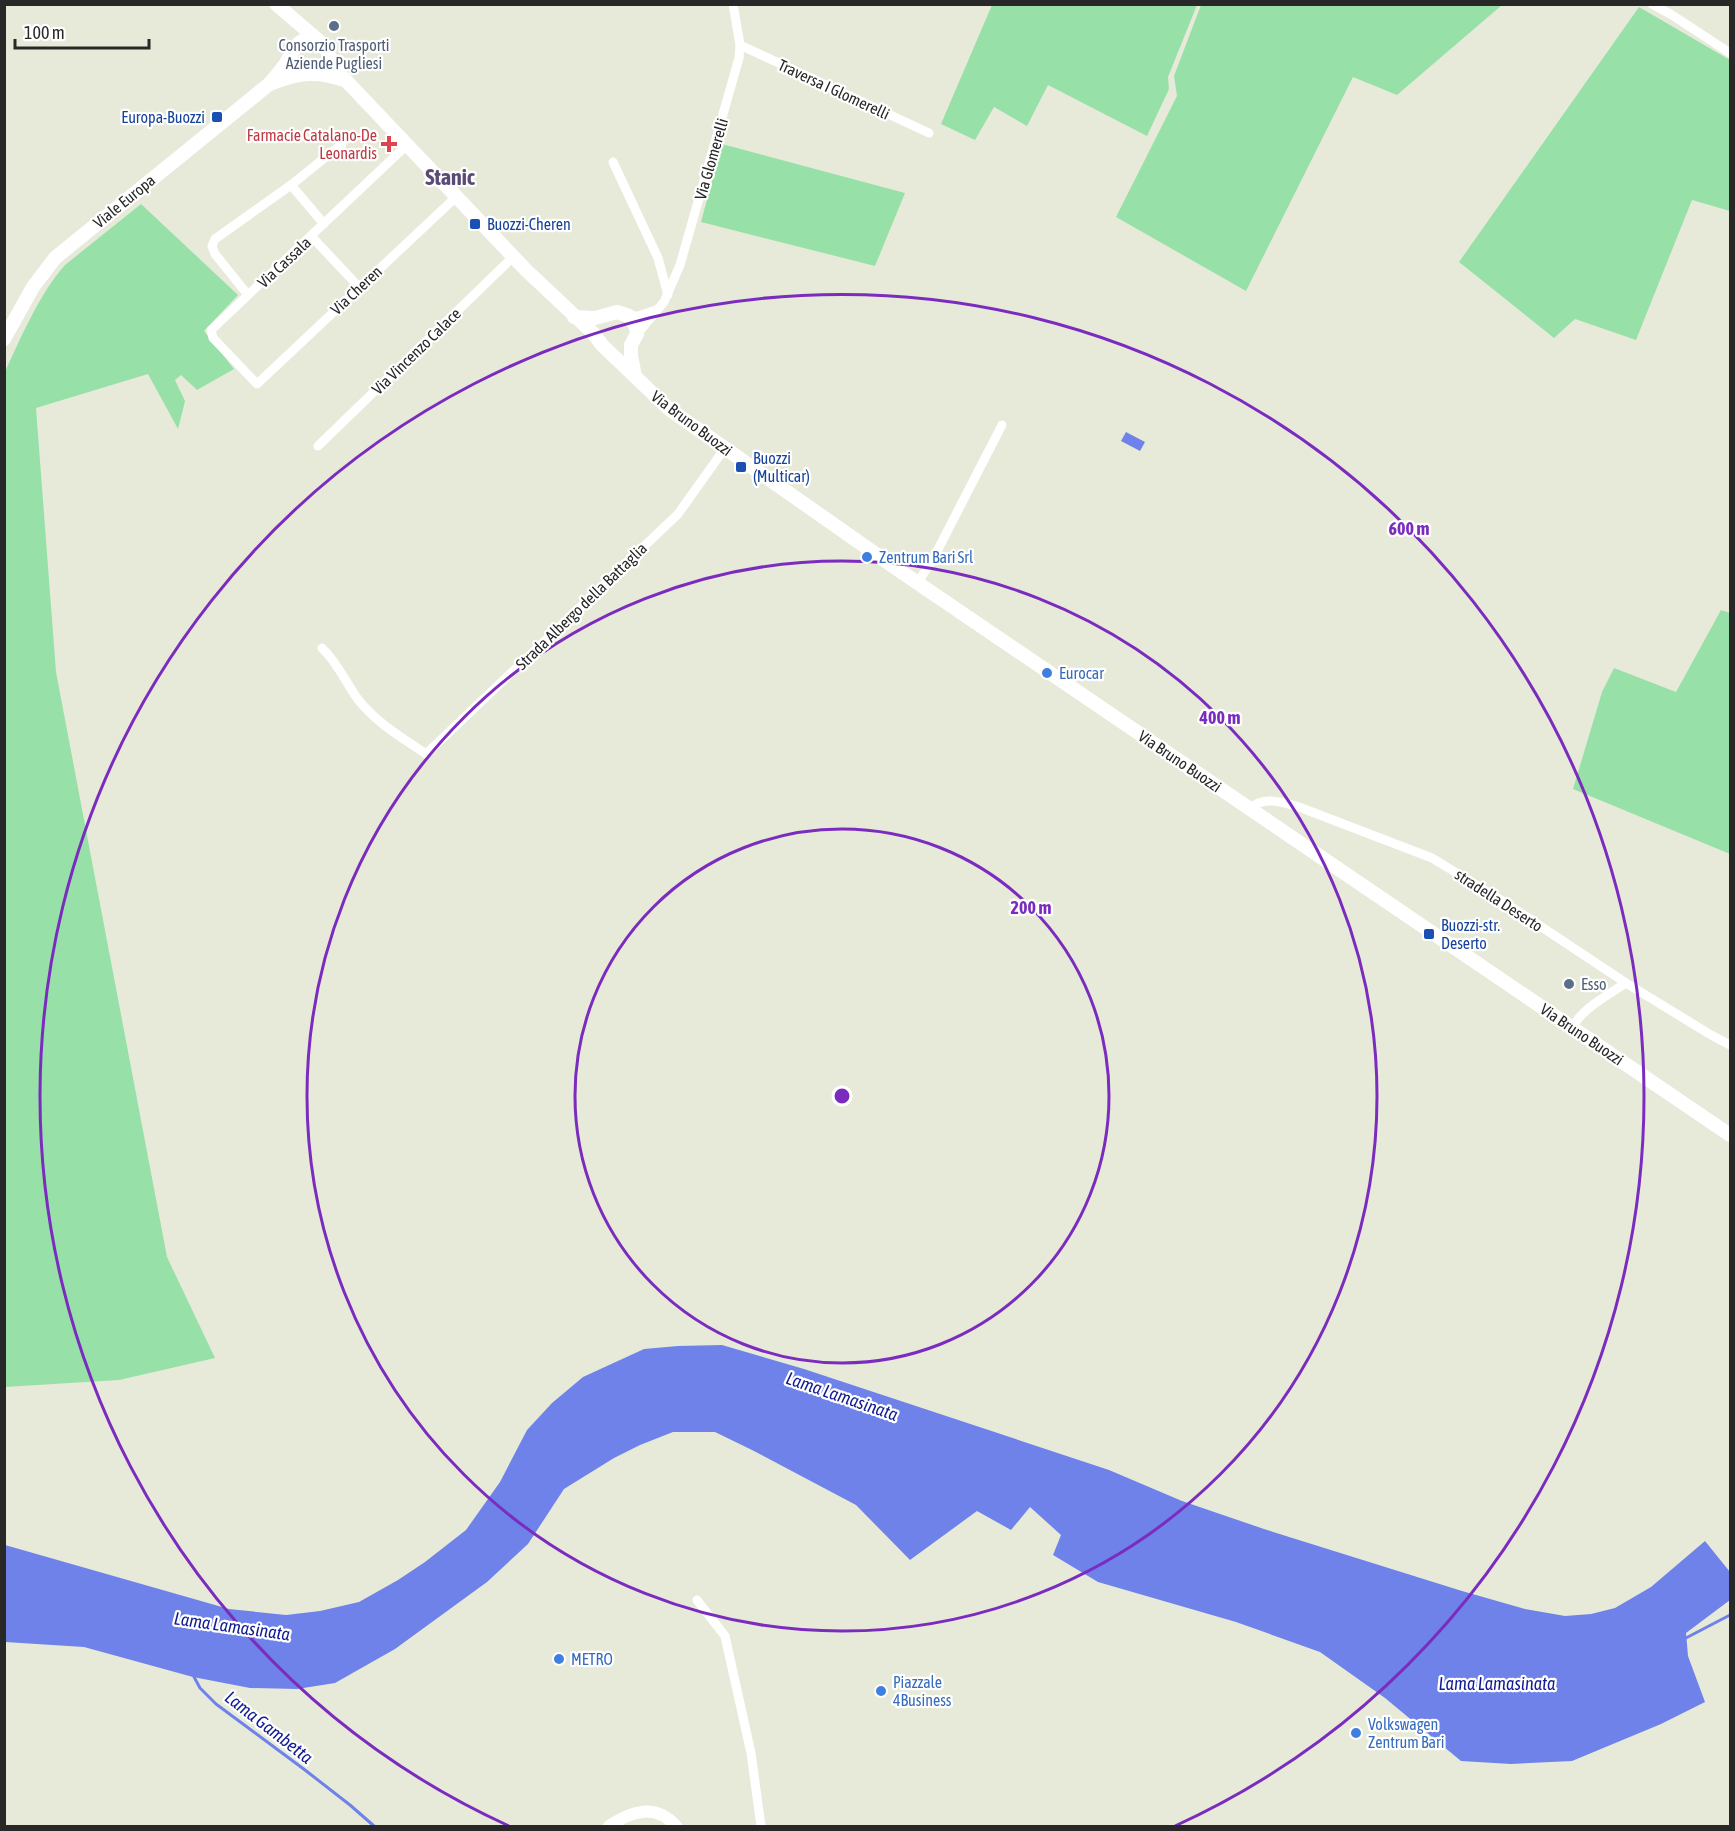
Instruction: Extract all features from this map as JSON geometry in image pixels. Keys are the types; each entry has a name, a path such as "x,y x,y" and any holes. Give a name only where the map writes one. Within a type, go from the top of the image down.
{"main road":[{"path":"278,6 325,46 335,69 574,317 605,316 617,312 629,316 636,327 632,365 636,378"},
{"path":"278,6 292,36 294,65 303,72 328,75 348,82"},
{"path":"268,85 303,39 315,39"},
{"path":"268,85 291,76 319,71 326,63 327,52"},
{"name":"Viale Europa","path":"4,339 33,286 55,258 268,85"},
{"path":"605,316 598,327 603,345 620,352 634,340"},
{"name":"Via Bruno Buozzi","path":"574,317 669,409 918,582 1731,1135"}],"street":[{"name":"Via Glomerelli","path":"634,340 668,295 680,265 739,58 740,45 733,4"},
{"path":"1652,4 1731,54"},
{"name":"Traversa I Glomerelli","path":"740,45 929,133"},
{"path":"248,295 214,254 212,246 215,239 291,185 342,144"},
{"name":"Via Cassala","path":"257,384 213,338 211,330 408,144"},
{"path":"613,162 658,258 668,295"},
{"path":"291,185 324,224"},
{"name":"Via Cheren","path":"257,384 456,197"},
{"path":"311,236 359,287"},
{"name":"Via Vincenzo Calace","path":"318,446 514,256"},
{"path":"658,258 669,266 680,265"},
{"path":"629,316 647,314 658,309"},
{"path":"918,582 933,559 1002,425"},
{"name":"Strada Albergo della Battaglia","path":"322,648 333,659 358,700 377,720 426,754 678,514 725,448"},
{"name":"stradella Deserto","path":"1250,808 1255,803 1277,800 1432,858 1493,895 1689,1023 1731,1045"},
{"path":"1573,1028 1575,1021 1588,1009 1626,983"},
{"path":"697,1600 725,1636 751,1753 761,1827"},
{"path":"609,1827 630,1815 644,1811 661,1813 676,1827"}],"green space":[{"path":"992,4 1197,5 1168,77 1169,89 1147,136 1048,85 1027,126 994,107 975,140 941,124"},
{"path":"1201,4 1502,5 1397,95 1353,77 1246,291 1116,217 1177,96 1174,76"},
{"path":"1639,7 1730,60 1730,211 1692,200 1636,340 1575,319 1554,338 1459,262"},
{"path":"722,144 905,193 875,266 701,222"},
{"path":"141,204 238,295 204,331 234,369 197,390 181,375 175,380 185,401 178,429 148,374 36,408 56,672 167,1257 215,1358 119,1380 5,1387 5,372 32,316 56,276 65,265"},
{"path":"1721,610 1730,613 1730,854 1573,789 1602,692 1614,668 1676,692"}],"water":[{"path":"1126,432 1145,442 1140,451 1121,441"},
{"name":"Lama Lamasinata","path":"722,1345 804,1369 1109,1470 1182,1501 1264,1529 1525,1609 1565,1616 1591,1614 1615,1608 1651,1587 1705,1541 1730,1572 1730,1600 1686,1633 1688,1656 1705,1702 1661,1724 1572,1761 1511,1764 1461,1761 1385,1698 1320,1652 1236,1622 1098,1582 1053,1555 1061,1535 1030,1507 1011,1530 977,1511 910,1560 856,1505 715,1432 673,1432 614,1458 564,1489 528,1544 487,1582 395,1649 335,1683 297,1689 250,1688 193,1677 84,1647 5,1642 5,1545 229,1609 286,1615 320,1611 359,1602 425,1562 466,1530 500,1482 527,1430 552,1403 583,1377 644,1349"}],"waterway":[{"name":"Lama Lamasinata","path":"1684,1639 1730,1615"},
{"name":"Lama Gambetta","path":"193,1675 200,1688 216,1704 305,1770 374,1826"}],"place":[{"name":"Consorzio Trasporti Aziende Pugliesi","path":"334,26"},
{"name":"Europa-Buozzi","path":"217,117"},
{"name":"Farmacie Catalano-De Leonardis","path":"389,144"},
{"name":"Buozzi-Cheren","path":"475,224"},
{"name":"Buozzi (Multicar)","path":"741,467"},
{"name":"Zentrum Bari Srl","path":"867,557"},
{"name":"Eurocar","path":"1047,673"},
{"name":"Buozzi-str. Deserto","path":"1429,934"},
{"name":"Esso","path":"1569,984"},
{"name":"METRO","path":"559,1659"},
{"name":"Piazzale 4Business","path":"881,1691"},
{"name":"Volkswagen Zentrum Bari","path":"1356,1733"}],"district":[{"name":"Stanic","path":"450,177"}]}
